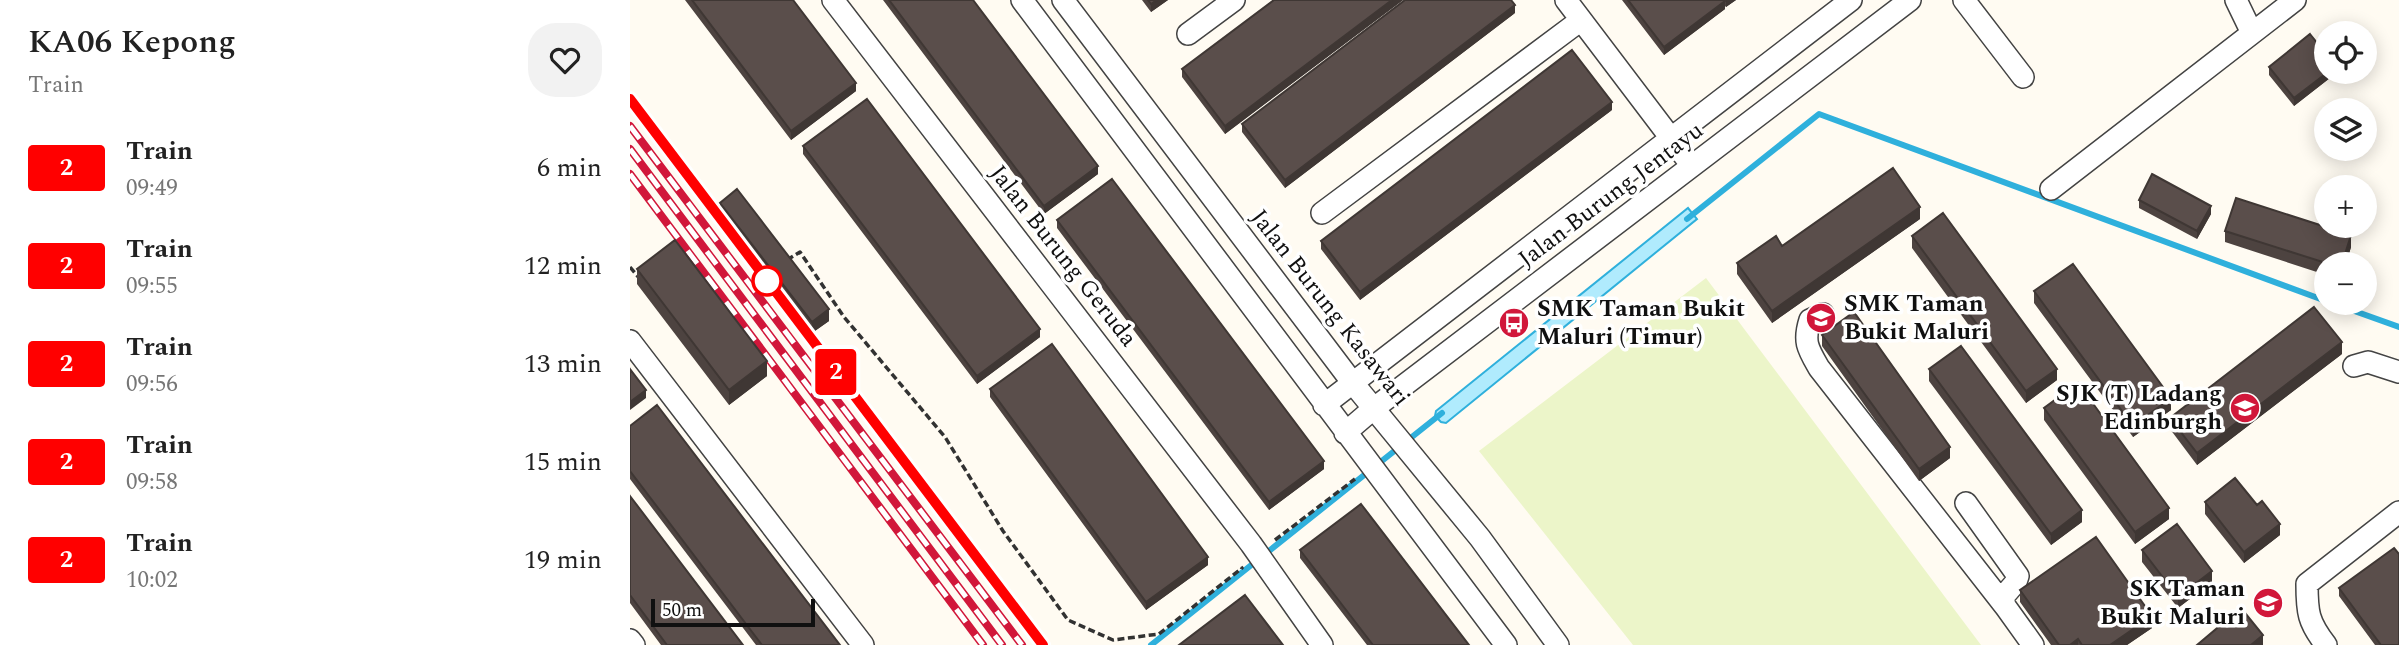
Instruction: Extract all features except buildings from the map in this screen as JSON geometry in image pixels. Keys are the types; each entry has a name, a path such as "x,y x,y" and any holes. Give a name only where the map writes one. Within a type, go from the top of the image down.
{"street":[{"name":"Jalan Burung Geruda","path":"833,0 1251,544 1322,645"},
{"path":"1022,0 1217,256 1324,405 1506,645"},
{"name":"Jalan Burung Kasawari","path":"1063,0 1352,382 1480,538 1558,645"},
{"path":"1188,34 1234,0"},
{"path":"1566,0 1692,166"},
{"name":"Jalan Burung Jentayu","path":"1324,405 1851,0"},
{"name":"Jalan Burung Jentayu","path":"1345,433 1910,0"},
{"path":"1964,0 2023,77"},
{"path":"2236,0 2252,33"},
{"path":"2051,189 2295,0"},
{"path":"1322,213 1581,20"},
{"path":"1823,314 1810,320 1805,334 1807,345 1819,368 2033,645"},
{"path":"630,341 668,402 863,645"},
{"path":"2354,366 2368,362 2399,372"},
{"path":"1966,503 2018,576 2003,597 2005,606"},
{"path":"2326,645 2309,619 2307,584 2399,512"},
{"path":"630,640 634,645"}],"path":[{"path":"785,261 800,252 844,317 945,437 1003,531 1068,620 1113,639 1158,634 1242,568 1233,557 1260,538 1267,547 1367,462"},
{"path":"630,267 641,280"}],"green space":[{"path":"1706,278 1981,645 1633,645 1479,451"}],"water":[{"path":"1688,208 1697,219 1446,423 1435,416 1436,411"}],"waterway":[{"path":"1687,219 1819,114 2314,297"},
{"path":"2366,315 2399,327"},
{"path":"1151,645 1442,413"}],"railway":[{"path":"630,99 1043,645"},
{"path":"630,126 1022,645"},
{"path":"630,149 1002,645"},
{"path":"630,174 983,645"}],"train":[{"name":"2","path":"630,99 1043,645"}],"place":[{"name":"SMK Taman Bukit Maluri","path":"1821,318"},
{"name":"SMK Taman Bukit Maluri (Timur)","path":"1514,323"},
{"name":"SJK (T) Ladang Edinburgh","path":"2245,408"},
{"name":"SK Taman Bukit Maluri","path":"2268,603"}]}
